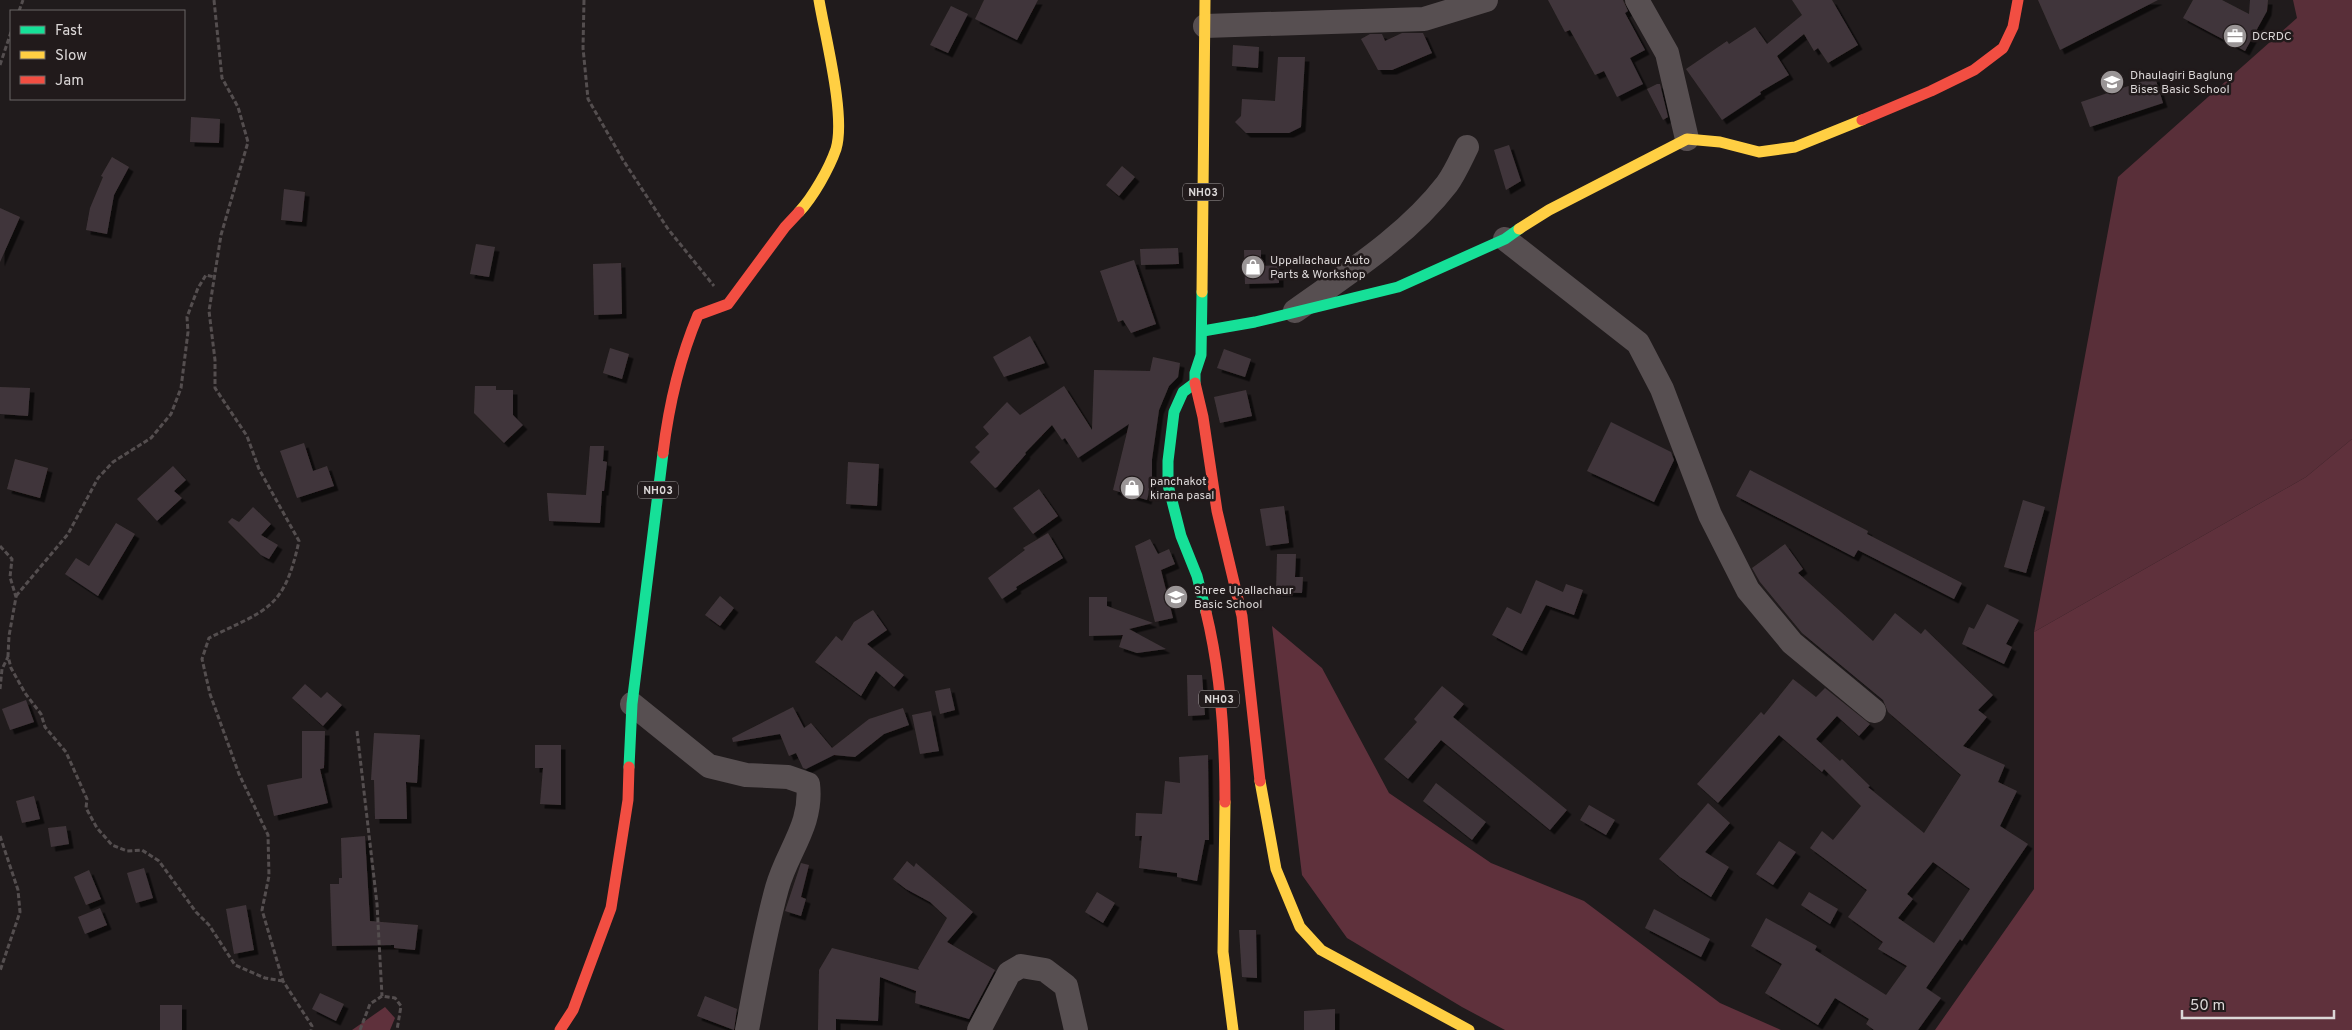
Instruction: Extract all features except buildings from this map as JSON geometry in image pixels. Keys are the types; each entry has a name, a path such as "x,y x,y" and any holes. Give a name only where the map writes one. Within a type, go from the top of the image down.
{"main road":[{"path":"728,304 786,227 810,200 836,148 839,112 819,0"},
{"name":"NH03","path":"1205,0 1203,331 1201,355 1195,373 1195,383 1183,392 1174,412 1168,461 1168,485 1182,536 1197,576 1215,648 1225,770 1223,952 1233,1030"},
{"path":"1203,331 1292,314 1398,287 1505,239 1549,210 1687,139 1720,142 1760,152 1795,147 1895,106 1974,70 2003,48 2014,27 2018,0"},
{"name":"NH03","path":"560,1030 573,1010 611,908 628,800 632,704 672,390 686,343 698,315 728,304"},
{"path":"1195,383 1203,417 1217,511 1242,616 1261,789 1276,869 1300,927 1320,950 1469,1030"}],"street":[{"path":"1205,26 1424,19 1486,0"},
{"path":"1637,0 1667,53 1687,139"},
{"path":"1292,314 1371,255 1424,211 1449,182 1467,147"},
{"path":"1505,239 1638,343 1662,389 1710,515 1748,590 1792,642 1874,711"},
{"path":"632,704 709,766 746,775 788,777 808,784 810,801 800,835 778,886 747,1030"},
{"path":"979,1030 1009,972 1021,966 1045,970 1066,986 1076,1030"}],"path":[{"path":"214,0 222,78 238,107 248,142 221,235 209,312 215,360 215,388 246,436 258,469 299,542 292,571 281,595 259,615 209,638 202,660 210,694 223,733 239,774 268,835 269,876 262,910 283,981 312,1026 311,1030"},
{"path":"584,0 583,48 588,98 623,160 668,229 728,304"},
{"path":"0,65 10,35"},
{"path":"214,277 206,275 187,317 188,332 181,388 170,414 151,438 113,462 98,478 68,534 16,597 10,617 8,656 10,668 25,693 41,714 45,727 66,752 87,798 86,808 97,828 112,845 127,851 142,850 158,861 196,912 209,925 217,941 234,965 265,978 283,981"},
{"path":"0,546 12,559 10,577 16,597"},
{"path":"0,689 2,669 8,656"},
{"path":"357,731 377,904 382,996"},
{"path":"0,836 18,890 20,912 0,971"},
{"path":"360,1030 370,1004 382,996 394,998 402,1006 397,1030"}],"shaded area":[{"path":"2293,0 2352,0 2352,439 2306,477 2034,632 2118,177 2297,18"},
{"path":"2352,439 2352,1030 1935,1030 2034,889 2034,632 2306,477"},
{"path":"1272,626 1322,668 1389,793 1491,863 1584,901 1720,1003 1781,1030 1505,1030 1462,1007 1347,938 1302,875"},
{"path":"385,1007 395,1018 390,1030 352,1030"}],"traffic: fast":[{"path":"1203,331 1255,322 1398,287 1505,239 1519,229"},
{"path":"1202,292 1201,355 1195,373 1195,383 1183,392 1174,412 1168,461 1168,485 1181,536 1197,576 1206,612"},
{"path":"629,767 632,704 663,453"}],"traffic: slow":[{"path":"799,212 810,199 825,174 836,149 838,135 837,97 819,0"},
{"path":"1202,292 1205,0"},
{"path":"1519,229 1549,210 1687,139 1720,142 1759,152 1795,147 1862,120"},
{"path":"1260,781 1276,869 1300,927 1321,950 1469,1030"},
{"path":"1225,802 1223,952 1233,1030"}],"traffic: jam":[{"path":"1862,120 1931,91 1974,70 2003,48 2013,27 2018,0"},
{"path":"663,453 668,417 676,382 685,349 698,315 728,304 785,227 799,212"},
{"path":"1195,383 1203,417 1217,511 1242,616 1260,781"},
{"path":"1206,612 1219,682 1225,802"},
{"path":"560,1030 573,1010 611,908 628,800 629,767"}],"place":[{"name":"DCRDC","path":"2235,36"},
{"name":"Dhaulagiri Baglung Bises Basic School","path":"2112,82"},
{"name":"Uppallachaur Auto Parts & Workshop","path":"1253,267"},
{"name":"panchakot kirana pasal","path":"1132,488"},
{"name":"Shree Upallachaur Basic School","path":"1176,597"}]}
